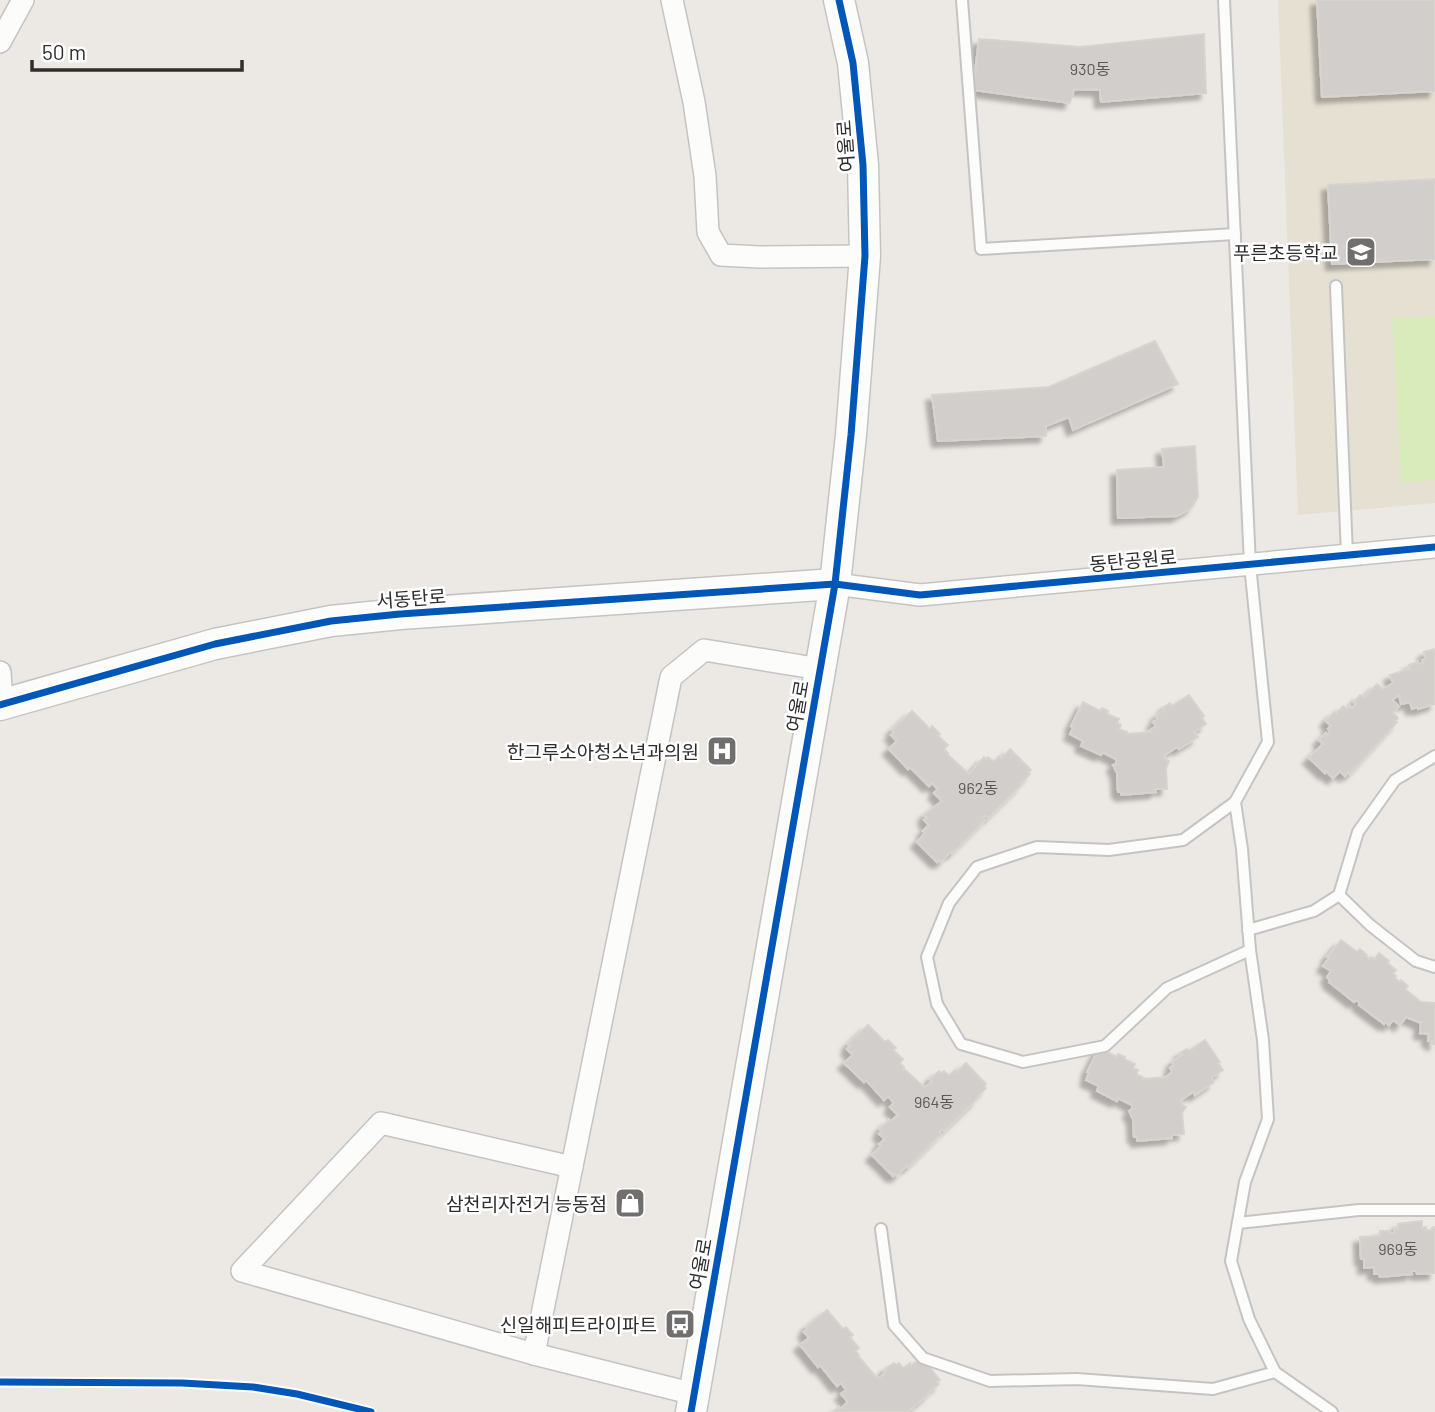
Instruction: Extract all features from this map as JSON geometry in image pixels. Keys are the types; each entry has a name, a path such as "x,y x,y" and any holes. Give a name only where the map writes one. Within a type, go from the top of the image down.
{"street":[{"path":"0,42 23,0"},
{"path":"672,0 696,115 705,176 708,232 721,255 865,256"},
{"name":"여울로","path":"692,1403 835,584 851,435 865,256 863,165 853,63 839,0"},
{"name":"동탄공원로","path":"835,584 920,595 1435,547"},
{"name":"서동탄로","path":"0,672 1,704 215,644 331,621 835,584"},
{"path":"534,1354 671,677 704,650 820,669"},
{"path":"572,1167 381,1123 242,1271 534,1354 692,1403"}],"lane":[{"path":"962,0 981,249 1235,234"},
{"path":"1224,0 1250,565 1268,742 1235,802 1183,840 1109,850 1037,847 977,867 948,903 927,957 937,1004 961,1044 1023,1062 1105,1046 1167,988 1250,950"},
{"path":"1336,286 1347,555"},
{"path":"1248,930 1314,911 1339,895 1358,832 1395,780 1435,757"},
{"path":"1235,802 1242,849 1250,950 1263,1040 1268,1119 1245,1182 1231,1261 1249,1319 1275,1372 1332,1412"},
{"path":"1339,895 1370,925 1416,961 1435,967"},
{"path":"1238,1223 1359,1210 1435,1210"},
{"path":"881,1229 894,1325 923,1357 990,1381 1077,1379 1213,1389 1275,1372"}],"shaded area":[{"name":"푸른초등학교","path":"1278,0 1435,0 1435,503 1298,515"}],"green space":[{"path":"1435,316 1435,480 1401,482 1392,318"}],"building":[{"path":"1317,0 1435,0 1435,91 1322,97"},
{"path":"1204,34 1206,93 1101,102 1100,90 1074,89 1070,103 973,90 979,39 1080,47"},
{"path":"1435,179 1435,259 1332,264 1328,185"},
{"path":"1155,341 1178,384 1073,430 1069,417 1046,426 1046,436 938,441 932,395 1049,387"},
{"path":"1195,446 1198,497 1191,508 1177,516 1118,518 1117,470 1164,467 1162,449"},
{"path":"1435,649 1435,704 1412,709 1410,702 1401,704 1399,695 1392,700 1399,706 1393,713 1398,718 1395,721 1397,722 1350,774 1348,772 1345,776 1340,771 1333,778 1309,758 1323,744 1319,740 1330,732 1328,729 1331,726 1326,721 1334,712 1336,714 1343,706 1352,708 1360,695 1364,698 1377,684 1383,689 1393,683 1390,675 1410,669 1409,665 1423,663 1422,660 1426,659 1424,652"},
{"path":"1189,695 1204,716 1202,718 1206,724 1194,732 1198,737 1165,755 1165,759 1169,761 1166,768 1167,789 1121,795 1121,792 1118,792 1117,773 1113,765 1116,764 1116,759 1081,746 1083,741 1070,734 1083,702 1100,711 1102,708 1108,711 1107,714 1119,719 1119,729 1127,734 1150,732 1156,726 1153,722 1158,719 1156,716 1164,707 1170,703 1172,706"},
{"path":"912,711 930,729 932,726 940,734 938,736 948,745 944,749 947,754 969,774 984,757 994,762 999,756 1002,759 1010,749 1031,770 1021,785 988,818 986,815 983,818 985,820 941,862 937,862 917,842 929,825 924,820 927,818 924,815 942,801 934,793 938,789 932,783 929,786 910,767 908,769 889,749 897,741 891,735 894,732 892,730"},
{"path":"1341,940 1357,952 1360,949 1369,959 1375,959 1379,953 1396,970 1393,974 1395,978 1408,986 1405,989 1421,1002 1435,1003 1435,1044 1428,1041 1429,1034 1420,1033 1421,1023 1406,1017 1400,1025 1393,1020 1389,1025 1385,1022 1384,1024 1359,1005 1360,1003 1356,1000 1354,1002 1329,982 1327,977 1331,971 1323,966"},
{"path":"868,1025 885,1042 888,1040 896,1048 893,1050 903,1059 900,1063 903,1068 925,1088 939,1071 944,1071 949,1076 966,1063 986,1084 977,1099 944,1131 942,1129 939,1132 941,1134 897,1176 893,1176 872,1155 885,1139 879,1134 882,1131 880,1129 898,1115 890,1107 894,1103 888,1096 884,1100 866,1080 864,1082 844,1063 853,1055 847,1049 850,1046 848,1044"},
{"path":"1205,1040 1223,1070 1211,1078 1214,1082 1195,1095 1193,1092 1181,1100 1186,1107 1182,1113 1184,1134 1172,1135 1172,1138 1137,1141 1129,1111 1132,1105 1097,1091 1099,1086 1086,1080 1099,1048 1117,1057 1118,1054 1125,1057 1124,1059 1135,1064 1133,1068 1138,1070 1136,1074 1143,1079 1166,1077 1172,1072 1172,1062 1182,1055 1180,1053 1187,1049 1189,1051"},
{"path":"1422,1221 1422,1228 1426,1227 1426,1230 1435,1227 1435,1273 1417,1274 1416,1271 1411,1271 1412,1274 1380,1277 1379,1274 1374,1274 1374,1267 1364,1268 1360,1237 1380,1236 1380,1231 1394,1233 1398,1224"},
{"path":"827,1310 843,1329 846,1327 853,1335 850,1337 859,1348 855,1351 878,1379 886,1372 884,1370 894,1363 899,1363 903,1368 922,1358 940,1380 937,1382 939,1384 907,1412 833,1412 848,1402 841,1394 846,1390 841,1383 837,1386 800,1345 809,1338 804,1332 808,1329 806,1327"}],"cycle path":[{"path":"691,1412 835,584 851,435 865,256 863,165 853,63 839,0"},
{"path":"0,705 215,644 331,621 835,584 920,595 1435,547"},
{"path":"0,1382 182,1383 253,1387 297,1394 371,1412"}],"place":[{"name":"푸른초등학교","path":"1361,252"},
{"name":"한그루소아청소년과의원","path":"722,751"},
{"name":"삼천리자전거 능동점","path":"630,1203"},
{"name":"신일해피트라이파트","path":"680,1324"}]}
